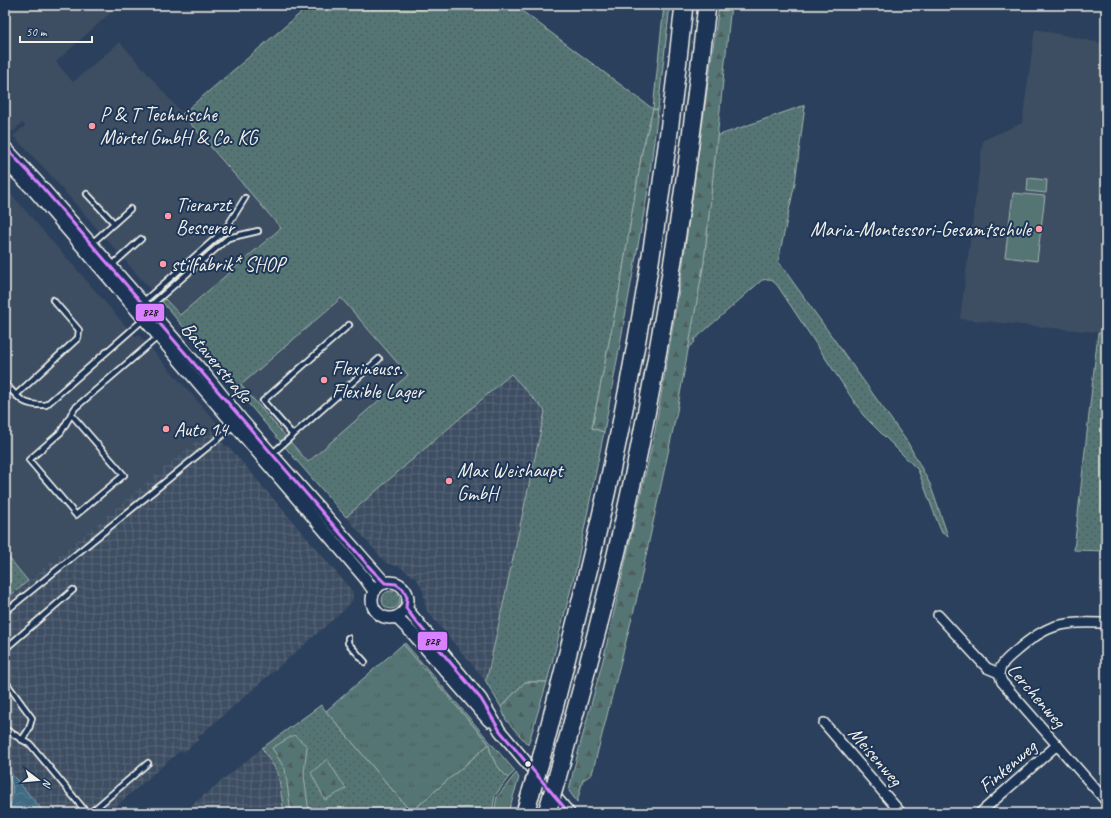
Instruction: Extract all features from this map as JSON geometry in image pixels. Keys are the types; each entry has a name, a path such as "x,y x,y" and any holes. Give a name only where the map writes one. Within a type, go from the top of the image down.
{"highway":[{"path":"525,813 532,792 534,761 591,558 621,420 647,279 674,96 684,5"},
{"path":"547,811 614,562 642,433 670,282 696,100 707,5"}],"street":[{"name":"Bataverstraße","path":"5,147 36,180 88,247 163,333 237,422 374,591"},
{"name":"Bataverstraße","path":"5,162 88,247"},
{"name":"Bataverstraße","path":"237,422 272,454 385,583"},
{"path":"385,583 398,584 407,594 408,601 406,608 396,617 388,618 375,611 372,598 374,591 385,583"},
{"path":"406,608 481,699 500,731"},
{"name":"Lerchenweg","path":"938,615 987,668 999,673 1002,682 1106,802"},
{"path":"396,617 413,634 488,720 534,761 569,813"},
{"path":"999,673 1002,664 1042,631 1067,623 1106,623"},
{"name":"Meisenweg","path":"824,723 901,813"},
{"name":"Finkenweg","path":"980,813 1057,745"}],"lane":[{"path":"87,194 114,224"},
{"path":"5,383 19,400 32,406 46,405 144,311 225,230 245,198"},
{"path":"88,247 130,209"},
{"path":"144,311 228,238 258,231"},
{"path":"107,269 141,239"},
{"path":"16,395 78,338 79,330 52,300"},
{"path":"293,435 263,401 349,325"},
{"path":"71,414 124,475 76,515 29,460 61,432 71,414 75,408 163,333"},
{"path":"272,454 379,359"},
{"path":"5,612 237,422"},
{"path":"5,649 73,590"},
{"path":"348,638 348,643 365,662"},
{"path":"5,681 32,718 29,729 22,740"},
{"path":"5,729 31,745 89,813 148,763"}],"shaded area":[{"path":"5,5 119,5 56,62 73,82 120,42 282,228 176,319 45,169 13,136 25,126 22,123 13,132 5,123"},
{"name":"Maria-Montessori-Gesamtschule","path":"1035,29 1106,44 1106,333 960,319 983,140 1022,123"},
{"path":"5,187 125,325 136,337 138,334 218,424 28,581 5,553"},
{"path":"341,298 408,375 308,462 241,385"},
{"path":"512,373 545,411 487,678 485,680 426,610 423,591 417,579 400,567 386,563 346,517"},
{"path":"211,429 224,445 230,448 353,592 353,600 344,610 198,737 198,740 184,752 180,751 108,813 5,813 5,553 28,581"},
{"path":"262,748 278,773 284,813 182,813"}],"green space":[{"path":"310,5 514,5 653,109 642,152 620,287 592,428 604,432 576,569 547,682 525,682 501,707 485,680 487,678 545,411 511,374 346,517 299,464 162,302 165,299 180,315 281,228 182,114","holes":["341,298 408,375 308,462 241,385"]},
{"path":"664,5 670,5 658,110 653,109"},
{"path":"719,5 731,5 704,262 677,411 636,602 592,774 583,780 577,802 569,791 604,656 654,436 680,285"},
{"path":"805,105 795,183 778,261 908,443 930,484 948,536 942,533 918,470 863,415 777,285 770,279 762,280 694,340 695,342 688,348 704,262 717,136"},
{"path":"653,109 658,110 647,196 604,432 592,428 620,287 642,152"},
{"path":"1028,178 1047,180 1046,193 1027,191"},
{"path":"1013,193 1045,196 1037,261 1005,257"},
{"path":"1098,333 1106,333 1106,551 1074,550"},
{"path":"5,553 28,581 5,600"},
{"path":"391,591 397,594 400,600 397,606 391,609 385,606 382,600 385,594"},
{"path":"405,643 515,771 508,778 496,763 491,754 489,744 404,645 395,652"},
{"path":"403,644 489,744 411,812 326,711"},
{"path":"525,682 547,682 528,745 506,720 501,707"},
{"path":"321,705 411,812 489,744 491,754 496,763 508,778 495,796 492,813 284,813 278,773 262,748"},
{"path":"294,735 307,746 304,775 309,813 291,813 285,769 272,748"},
{"path":"327,759 346,789 325,800 311,773"},
{"path":"516,773 519,778 508,813 494,813 497,797"}],"water":[{"path":"5,764 9,771 45,813 8,813 13,790"}],"transit line":[{"name":"828","path":"5,147 36,180 372,570 385,583 396,584 403,589 407,597 406,608 414,619 481,699 500,731 569,813"}],"place":[{"name":"P & T Technische Mörtel GmbH & Co. KG","path":"92,126"},
{"name":"Tierarzt Besserer","path":"168,216"},
{"name":"Maria-Montessori-Gesamtschule","path":"1039,229"},
{"name":"stilfabrik* SHOP","path":"163,264"},
{"name":"Flexineuss. Flexible Lager","path":"324,380"},
{"name":"Auto 14","path":"166,429"},
{"name":"Max Weishaupt GmbH","path":"449,481"}]}
